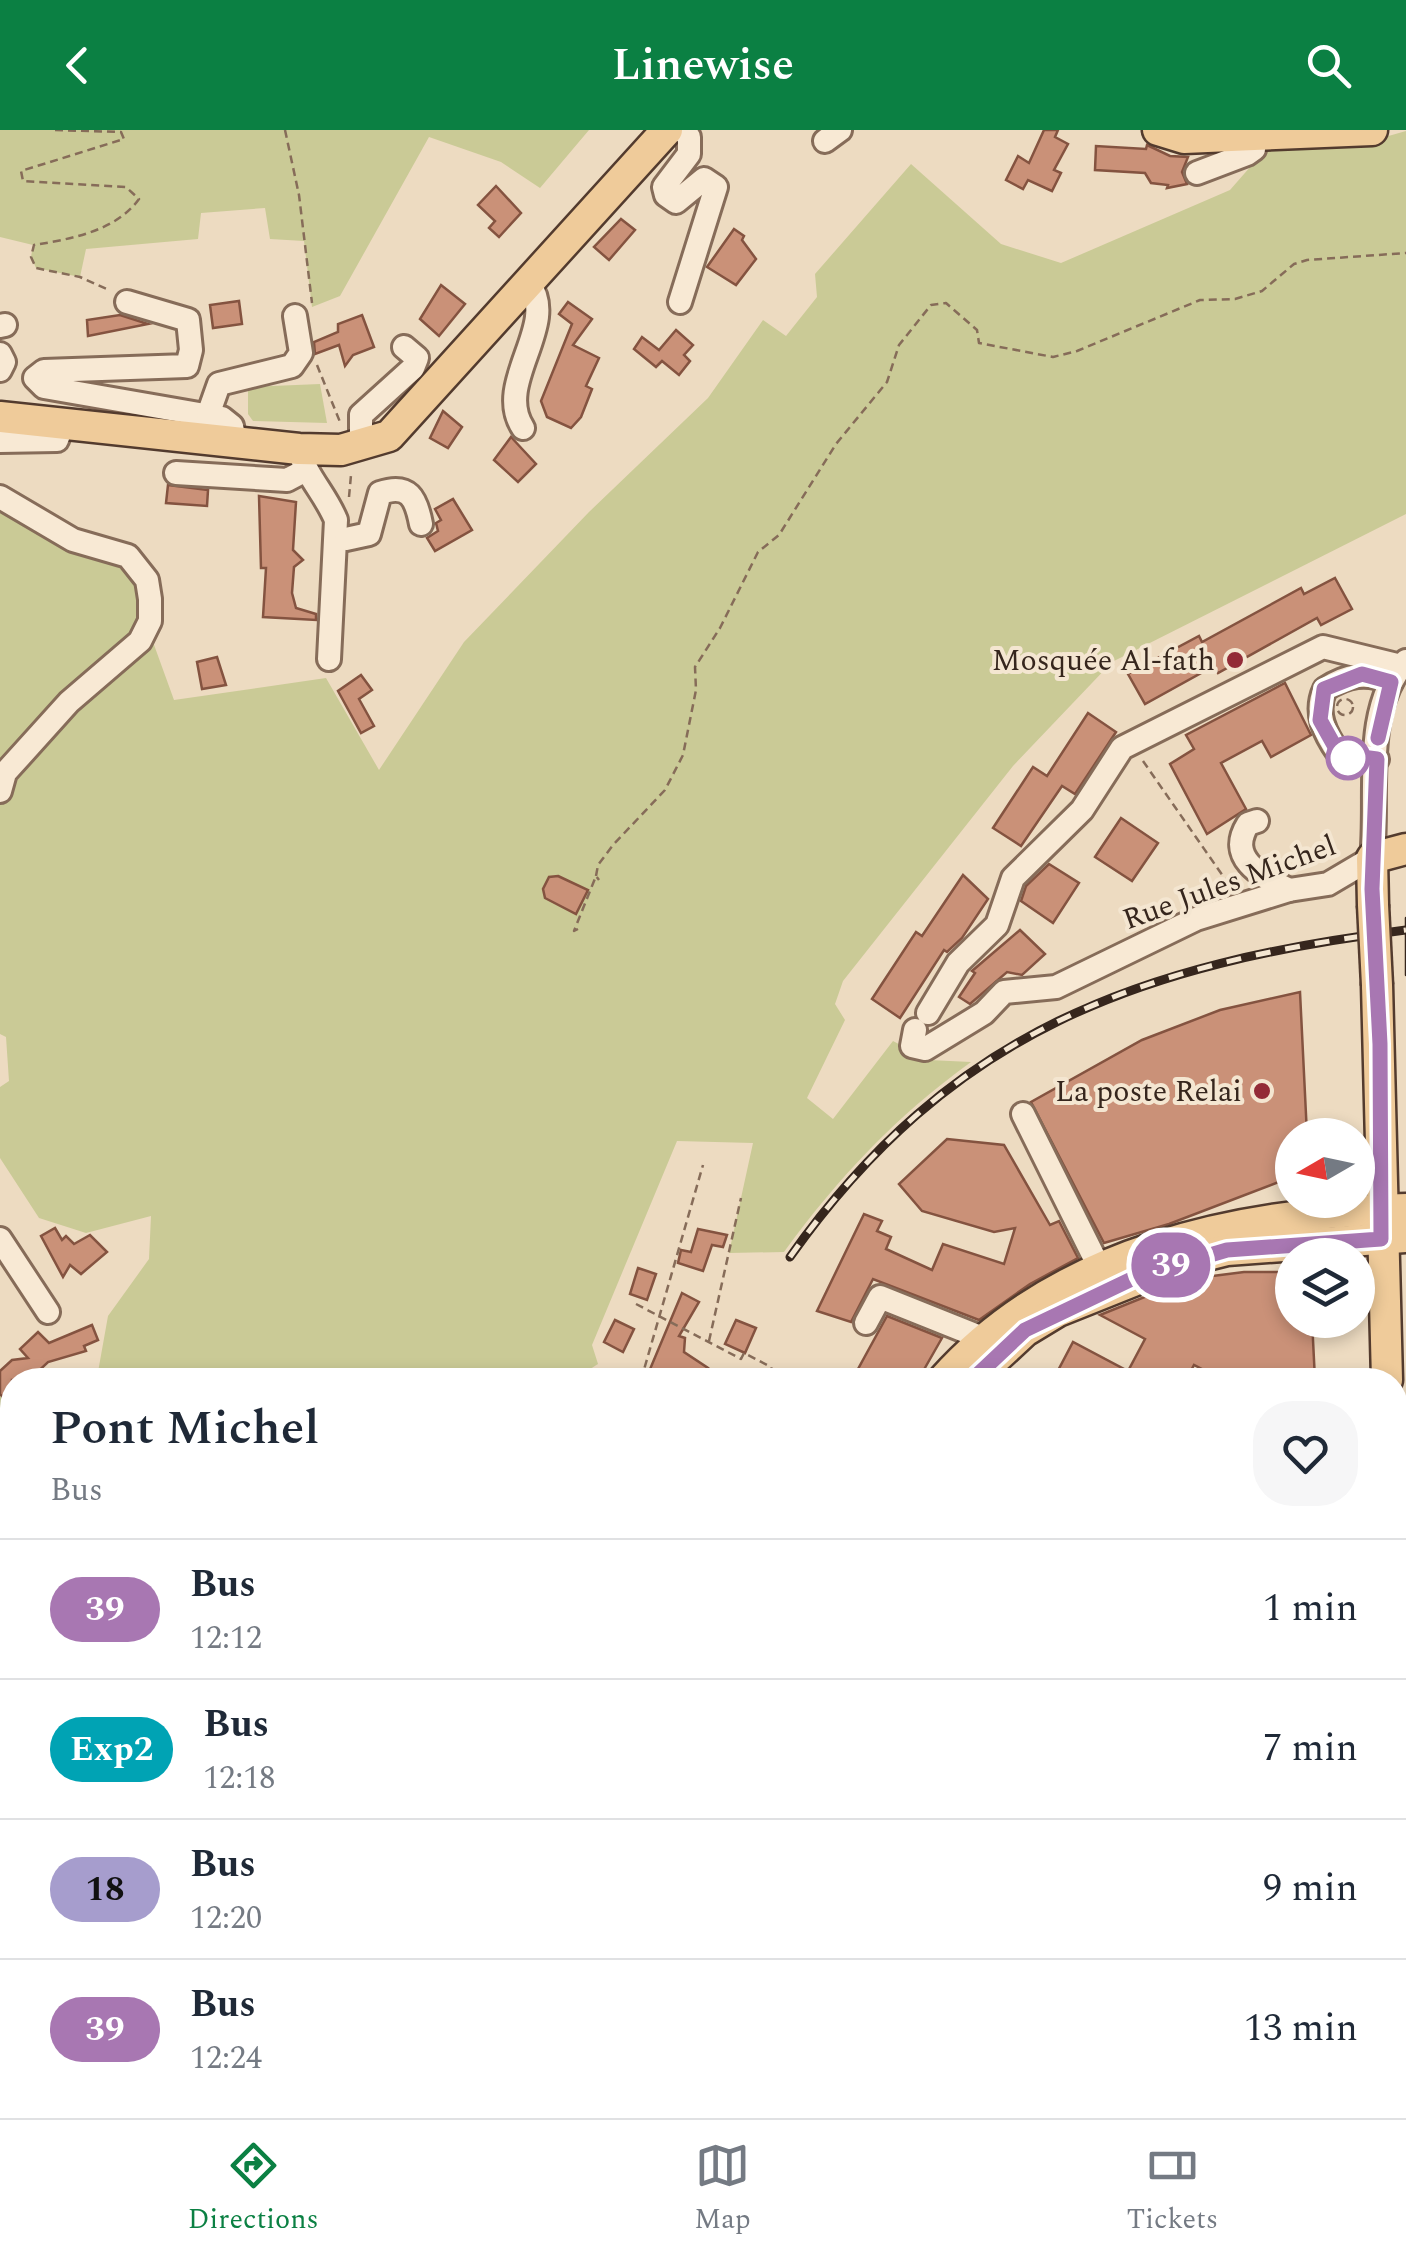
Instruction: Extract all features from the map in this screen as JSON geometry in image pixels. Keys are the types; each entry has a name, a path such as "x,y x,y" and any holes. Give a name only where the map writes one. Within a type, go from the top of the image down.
{"main road":[{"path":"0,416 235,442 302,460 352,439 389,436 667,130"},
{"path":"1158,130 1184,138 1372,130"},
{"path":"1388,1368 1394,1223 1381,1131 1372,858 1406,849"},
{"path":"1375,1141 1381,1131"},
{"path":"956,1368 1019,1311 1230,1226 1275,1217"},
{"path":"1369,1218 1394,1223"},
{"path":"985,1368 1025,1330 1104,1279 1227,1250 1394,1223"}],"street":[{"path":"680,302 716,187 704,179 676,202 666,195 664,186 689,154 689,137 682,130"},
{"path":"1197,173 1254,150 1254,136"},
{"path":"523,428 516,418 518,394 540,312 539,297 530,284"},
{"path":"127,302 188,320 191,350 187,366 44,371 34,378 44,387 208,414 232,426 235,442"},
{"path":"208,414 219,384 292,366 301,354 304,312"},
{"path":"352,439 360,415 412,368 417,358 404,347"},
{"path":"0,354 0,370"},
{"path":"0,441 57,440 63,424"},
{"path":"176,472 287,480 302,460 327,498 336,520 329,659"},
{"path":"346,540 369,534 380,493 395,488 408,491 417,503 421,524"},
{"path":"0,497 73,540 128,556 147,580 150,600 150,621 140,641 69,702 2,780"},
{"path":"1136,738 1324,646 1399,670"},
{"path":"1372,858 1380,722 1399,670"},
{"path":"1377,759 1339,754 1320,720 1320,699 1324,689 1353,676 1399,670"},
{"name":"Rue Jules Michel","path":"1136,738 1117,754 1082,810 1014,878 997,926 958,963 921,1022 912,1046 925,1049 984,1013 1004,992 1056,987 1171,930 1289,890 1328,884 1372,858"},
{"path":"1257,821 1248,824 1242,834 1244,859 1256,873 1289,890"},
{"path":"1023,1114 1104,1279"},
{"path":"0,1238 48,1312"},
{"path":"866,1324 880,1297 985,1339"}],"path":[{"path":"55,130 121,132 124,139 21,171 23,181 126,187 138,200 126,217 70,240 34,244 31,257 36,268 80,277 127,302"},
{"path":"285,130 299,195 304,312"},
{"path":"582,921 574,931 598,865 665,790 683,755 696,690 695,667 720,628 758,552 779,535 836,444 886,382 899,345 930,305 946,303 977,330 980,343 1053,357 1101,343 1200,300 1235,299 1262,291 1294,264 1406,252"},
{"path":"316,360 352,439"},
{"path":"1136,738 1140,756 1225,879 1263,900"},
{"path":"595,890 600,878 596,876"},
{"path":"644,1368 703,1165"},
{"path":"708,1342 741,1198"},
{"path":"636,1304 741,1359 744,1353 771,1368"}],"green space":[{"path":"0,130 589,130 540,188 501,162 429,137 340,296 312,307 304,241 270,239 265,208 201,213 198,239 86,249 80,277 36,268 31,257 33,245 0,237"},
{"path":"1406,131 1406,514 1112,662 1013,766 843,981 835,1004 845,1020 807,1098 833,1119 893,1041 929,1060 971,1062 870,1149 784,1252 729,1253 753,1143 677,1141 592,1345 598,1364 592,1368 99,1368 108,1316 149,1259 151,1216 86,1233 39,1218 0,1158 0,1087 9,1081 6,1037 0,1034 0,496 132,554 149,631 174,700 326,678 379,770 464,642 589,512 708,398 763,320 786,336 817,297 815,274 911,164 1001,244 1061,263 1230,190 1258,158 1259,146 1378,139"},
{"path":"320,384 327,423 253,421 248,414 248,387"}],"building":[{"path":"1044,130 1058,130 1055,137 1068,144 1054,170 1061,173 1052,191 1028,180 1023,189 1006,180 1018,156 1029,163"},
{"path":"1147,145 1170,156 1188,157 1182,172 1187,184 1167,188 1168,185 1151,183 1145,173 1095,170 1096,146 1146,149"},
{"path":"496,186 521,213 499,237 489,228 495,221 478,205"},
{"path":"621,219 635,230 609,260 594,247"},
{"path":"734,229 744,236 742,240 756,259 736,285 707,267"},
{"path":"441,285 465,304 439,336 420,319"},
{"path":"239,301 242,324 213,328 210,305"},
{"path":"568,302 592,319 573,345 599,358 586,386 592,389 581,417 571,428 547,417 541,401 572,324 559,314"},
{"path":"120,315 148,324 88,336 87,320"},
{"path":"362,315 374,347 353,355 345,366 339,345 315,354 314,342 338,332 338,324"},
{"path":"676,330 693,345 684,355 690,361 679,375 662,361 656,367 634,349 642,337 659,350"},
{"path":"443,411 462,427 448,448 430,438"},
{"path":"511,437 536,464 518,482 494,460"},
{"path":"168,485 208,490 207,506 166,503"},
{"path":"259,496 296,502 293,550 303,560 294,567 292,593 296,608 316,614 316,620 263,617 266,568 261,568"},
{"path":"453,499 472,530 435,551 427,538 438,531 436,523 441,520 435,509"},
{"path":"1335,578 1352,609 1321,625 1317,618 1218,673 1214,666 1145,704 1128,674 1199,636 1202,642 1301,588 1304,594"},
{"path":"217,657 226,685 202,689 197,662"},
{"path":"361,675 372,690 359,699 374,726 361,733 338,691"},
{"path":"1285,683 1311,735 1271,757 1262,741 1221,763 1246,809 1207,834 1170,764 1194,749 1186,735"},
{"path":"1088,713 1116,732 1075,794 1062,786 1021,846 993,828 1033,767 1047,776"},
{"path":"1121,818 1158,843 1132,881 1095,857"},
{"path":"1049,864 1079,883 1053,923 1021,901 1026,886"},
{"path":"963,875 988,899 962,938 947,952 944,950 900,1018 872,999 916,932 922,936"},
{"path":"558,876 588,890 576,914 545,898 543,889 549,877"},
{"path":"1020,930 1045,954 1022,975 1007,972 970,1004 959,997 975,973 972,971"},
{"path":"1300,992 1306,1118 1275,1118 1275,1183 1169,1224 1104,1243 1031,1102 1142,1040 1220,1010"},
{"path":"947,1139 1004,1145 1050,1225 1059,1221 1078,1258 1030,1284 979,1320 873,1279 851,1322 817,1311 864,1214 882,1221 877,1231 891,1237 886,1249 932,1270 943,1244 1004,1264 1015,1228 994,1232 922,1211 899,1184"},
{"path":"55,1228 62,1240 66,1236 74,1244 90,1235 107,1252 81,1274 70,1265 63,1277 41,1236"},
{"path":"698,1229 727,1235 723,1247 712,1245 703,1271 678,1263 681,1250 691,1252"},
{"path":"638,1268 656,1274 647,1300 630,1294"},
{"path":"1275,1272 1275,1338 1313,1338 1314,1368 1130,1368 1145,1339 1100,1315 1189,1279"},
{"path":"682,1293 699,1302 679,1336 685,1338 684,1352 708,1368 651,1368"},
{"path":"887,1316 942,1338 925,1368 859,1368"},
{"path":"615,1320 634,1329 623,1352 604,1342"},
{"path":"736,1320 756,1328 745,1353 725,1344"},
{"path":"92,1325 98,1340 84,1346 86,1351 48,1362 42,1368 3,1368 12,1360 28,1358 20,1349 38,1332 49,1343"},
{"path":"1073,1342 1122,1368 1059,1368"}],"tram line":[{"path":"1406,918 1406,975"}],"railway":[{"path":"790,1257 852,1179 917,1115 985,1063 1058,1021 1136,989 1220,964 1406,930"}],"bus line":[{"name":"39","path":"984,1368 1025,1330 1058,1311 1183,1261 1269,1245 1381,1239 1380,1044 1372,889 1377,759 1345,758 1334,748 1320,720 1318,708 1324,689 1362,674 1391,682 1378,738"}],"place":[{"name":"Mosquée Al-fath","path":"1235,660"},
{"name":"La poste Relai","path":"1262,1091"}]}
